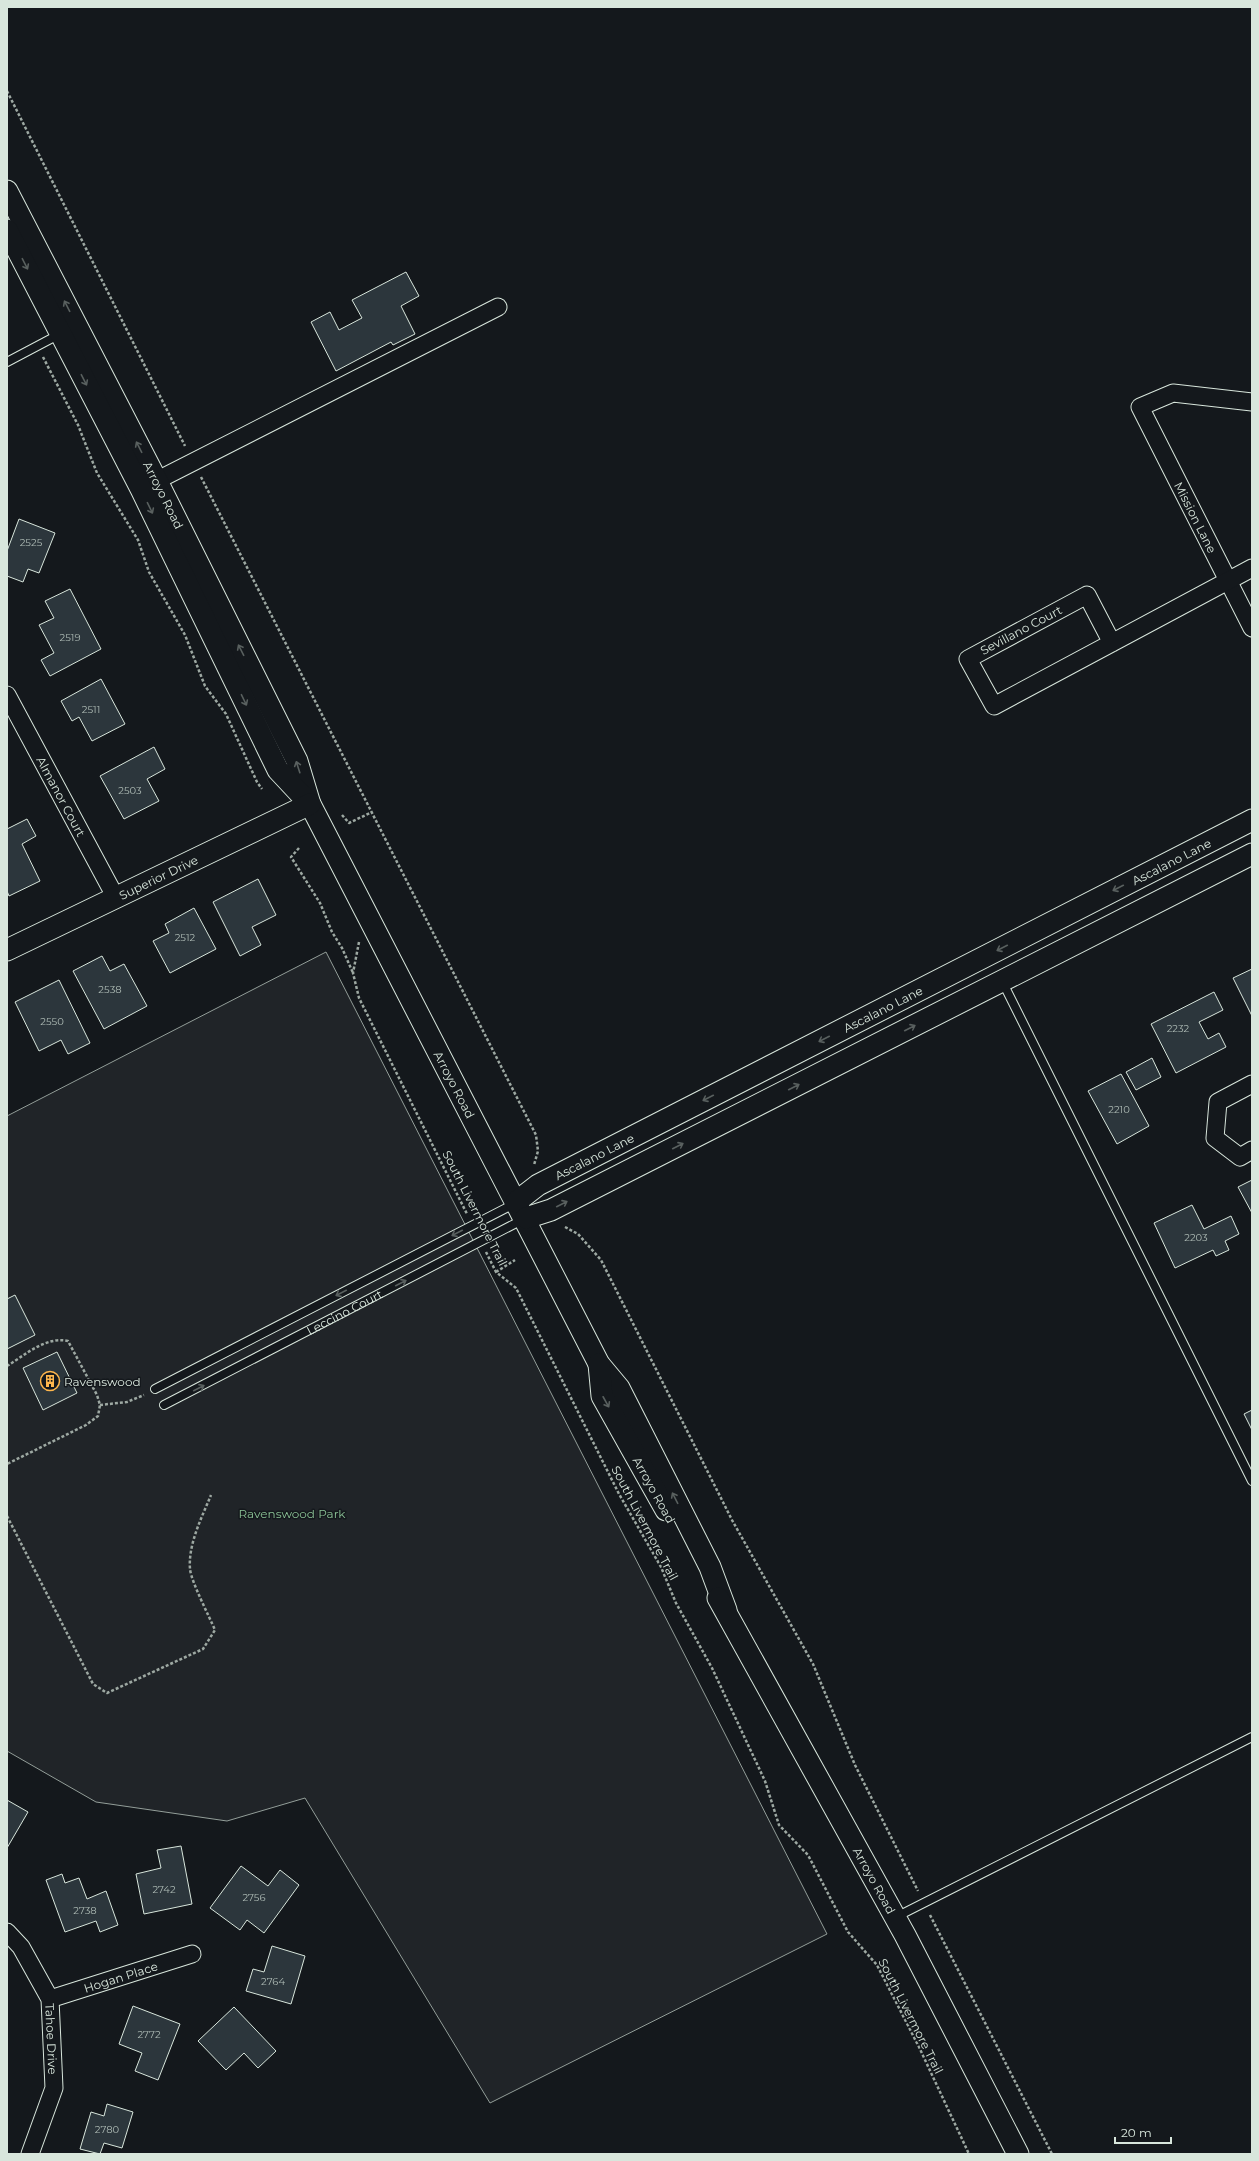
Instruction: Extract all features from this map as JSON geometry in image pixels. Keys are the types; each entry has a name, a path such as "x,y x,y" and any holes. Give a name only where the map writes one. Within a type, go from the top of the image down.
{"street":[{"name":"Arroyo Road","path":"7,190 69,330 149,485 278,770 310,804 521,1210 599,1364 619,1388 710,1567 726,1610 896,1917 1018,2154"},
{"name":"Arroyo Road","path":"7,230 69,330"},
{"path":"149,485 498,307"},
{"name":"Mission Lane","path":"1252,402 1173,393 1140,407 1252,628"},
{"name":"Sevillano Court","path":"1112,643 1087,595 968,659 994,706 1112,643 1228,580 1252,568"},
{"name":"Almanor Court","path":"7,694 116,898"},
{"name":"Superior Drive","path":"7,950 310,804"},
{"name":"Ascalano Lane","path":"521,1210 538,1185 1252,820"},
{"path":"521,1210 551,1210 1252,854"},
{"path":"1252,1084 1218,1102 1215,1138 1240,1156 1252,1150"},
{"name":"Tahoe Drive","path":"7,1932 21,1947 50,2000 54,2088 30,2154"},
{"name":"Hogan Place","path":"50,2000 192,1954"}],"lane":[{"path":"7,362 69,330"},
{"path":"1002,981 1252,1481"},
{"name":"Leccino Court","path":"155,1389 472,1225 521,1210"},
{"name":"Leccino Court","path":"164,1405 481,1242 521,1210"},
{"path":"896,1917 1252,1737"}],"path":[{"path":"7,91 193,462 536,1135 538,1152 532,1170"},
{"path":"38,346 78,425 97,473 138,540 150,572 185,635 205,686 226,714 257,782 262,789"},
{"path":"342,815 349,823 372,812"},
{"path":"299,848 291,857 320,903 332,932 342,948 353,973"},
{"name":"South Livermore Trail","path":"365,911 353,973 359,998 472,1225"},
{"path":"565,1227 578,1234 601,1260 732,1520 812,1664 855,1765 924,1904 1052,2154"},
{"name":"South Livermore Trail","path":"481,1242 496,1272 516,1288 619,1494 661,1567 676,1603 712,1668 765,1781 779,1825 808,1855 848,1932 877,1964 919,2047 960,2138 969,2154"},
{"path":"496,1272 515,1260"},
{"path":"7,1366 44,1344 58,1339 68,1341 90,1381 100,1405 98,1416 86,1425 7,1464"},
{"path":"100,1405 127,1402 155,1389"},
{"path":"7,1516 92,1684 106,1693 203,1649 214,1630 190,1570 191,1553 197,1530 211,1494"}],"green space":[{"name":"Ravenswood Park","path":"326,952 827,1934 490,2103 305,1798 227,1821 96,1802 7,1751 7,1116"}],"building":[{"path":"406,272 419,296 401,306 415,334 393,345 391,342 336,371 311,322 330,312 339,330 362,318 352,300"},
{"path":"19,519 55,533 39,573 28,569 23,582 7,576 7,551"},
{"path":"70,589 101,649 50,676 41,660 54,653 39,625 54,618 45,601"},
{"path":"101,679 125,724 92,741 79,717 72,721 61,701"},
{"path":"154,747 165,769 147,779 159,801 124,819 100,776"},
{"path":"27,819 36,836 22,844 40,881 9,896 7,891 7,829"},
{"path":"258,879 276,915 252,927 261,945 240,956 213,902"},
{"path":"194,908 216,949 170,973 153,941 169,933 165,924"},
{"path":"102,956 110,971 124,964 147,1006 104,1029 73,971"},
{"path":"1252,969 1252,1016 1233,978"},
{"path":"59,980 90,1043 68,1054 61,1040 39,1051 15,1002"},
{"path":"1214,992 1223,1010 1199,1022 1208,1039 1219,1033 1226,1047 1176,1073 1151,1024"},
{"path":"1152,1058 1161,1077 1136,1090 1126,1072"},
{"path":"1121,1074 1149,1126 1117,1144 1088,1091"},
{"path":"1252,1180 1252,1213 1238,1187"},
{"path":"1192,1205 1204,1229 1231,1216 1239,1234 1225,1241 1229,1250 1216,1256 1213,1250 1175,1268 1154,1223"},
{"path":"15,1295 35,1335 7,1349 7,1299"},
{"name":"Ravenswood","path":"57,1352 77,1393 43,1410 23,1368"},
{"path":"1252,1410 1252,1430 1244,1414"},
{"path":"7,1800 28,1812 7,1848"},
{"path":"181,1846 192,1904 144,1914 136,1874 161,1868 157,1850"},
{"path":"241,1866 268,1886 280,1870 299,1885 264,1933 247,1920 240,1930 210,1908"},
{"path":"62,1874 65,1883 79,1878 87,1899 106,1891 118,1925 100,1932 96,1921 65,1932 46,1880"},
{"path":"272,1946 305,1956 291,2004 246,1991 253,1969 264,1972"},
{"path":"133,2006 180,2024 158,2080 135,2071 142,2053 119,2044"},
{"path":"234,2007 276,2051 258,2068 244,2053 226,2070 198,2041"},
{"path":"107,2104 133,2112 122,2148 104,2143 100,2154 80,2149 91,2112 104,2116"}],"place":[{"name":"Ravenswood","path":"50,1381"}]}
